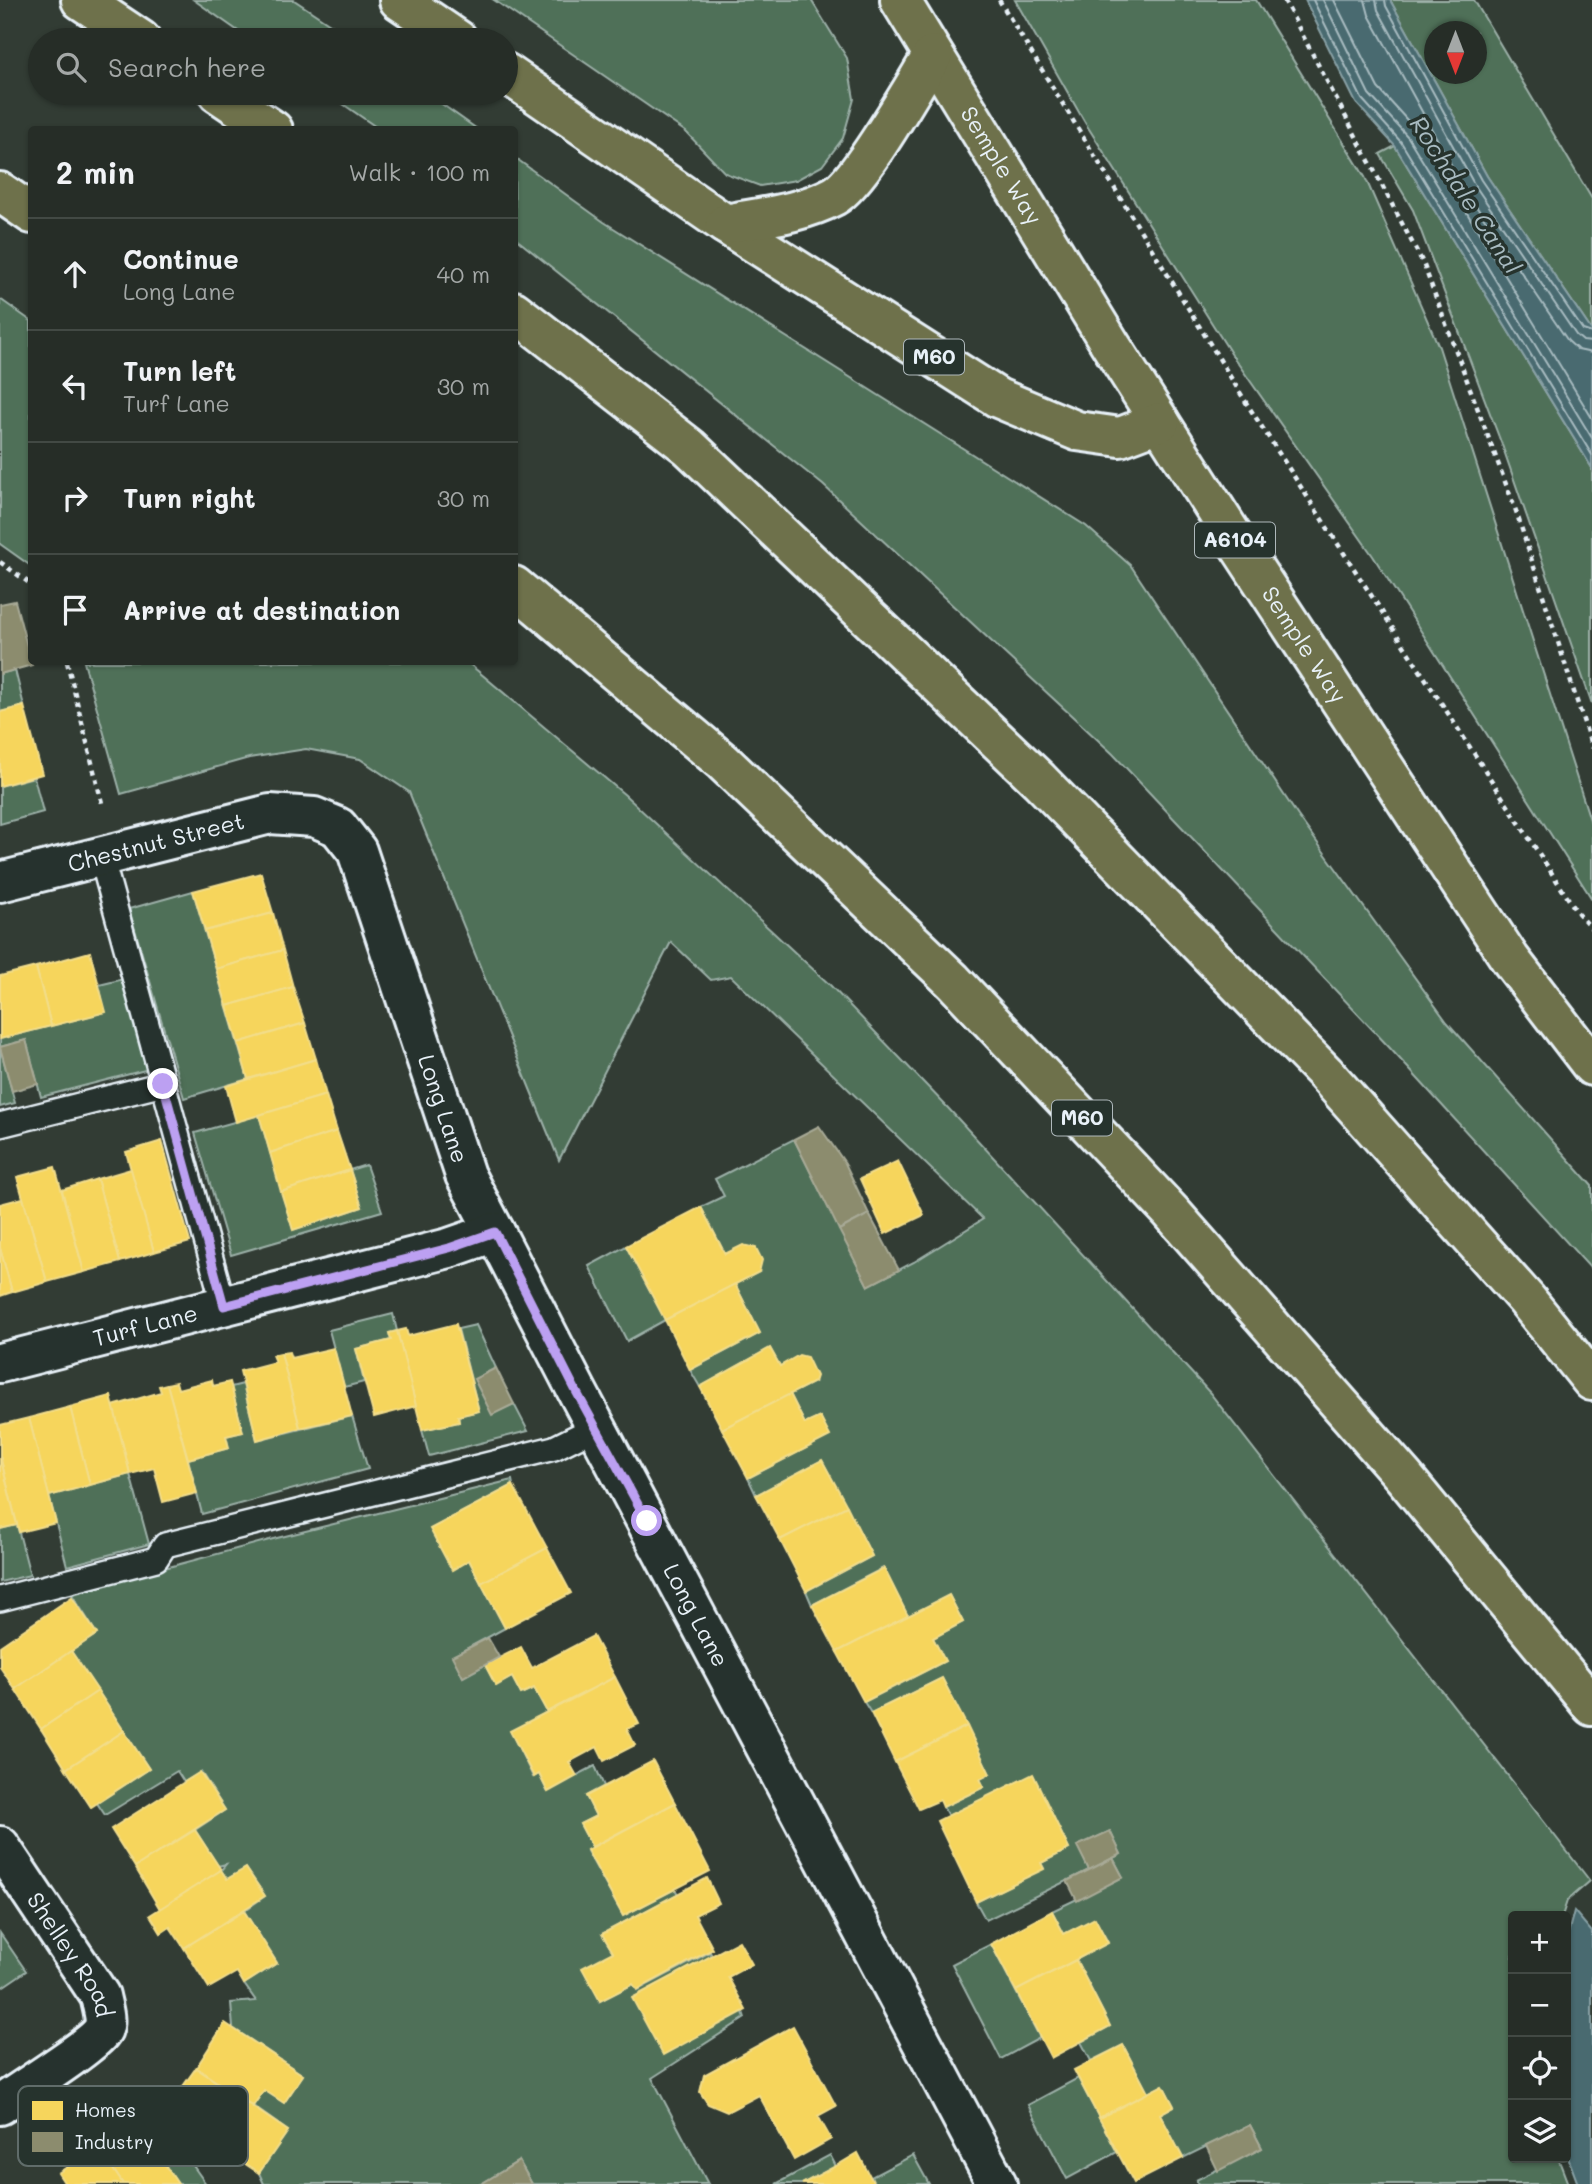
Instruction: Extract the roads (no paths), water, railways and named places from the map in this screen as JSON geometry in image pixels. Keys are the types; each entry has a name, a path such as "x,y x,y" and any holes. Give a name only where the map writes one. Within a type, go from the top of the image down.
{"highway":[{"path":"81,0 123,28"},
{"path":"399,0 440,28"},
{"name":"Semple Way","path":"900,0 1160,422 1510,959 1592,1066"},
{"path":"724,224 804,209 837,195 864,164 933,55"},
{"name":"M60","path":"518,81 724,224 998,398 1087,433 1120,437 1160,422"},
{"path":"236,105 267,126"},
{"path":"0,192 28,211"},
{"path":"518,314 689,447 1039,780 1325,1073 1526,1299 1592,1381"},
{"name":"M60","path":"518,589 723,762 953,981 1171,1212 1386,1457 1592,1706"}],"street":[{"name":"Chestnut Street","path":"0,882 270,814 314,817"},
{"name":"Long Lane","path":"314,817 338,827 357,851 464,1175 997,2184"},
{"name":"Turf Lane","path":"0,1363 449,1248 495,1232"},
{"name":"Shelley Road","path":"0,1846 100,1996 104,2022 102,2031 87,2045 28,2086"},
{"name":"Shelley Road","path":"0,2105 18,2093"}],"lane":[{"path":"108,854 163,1084 224,1306"},
{"path":"0,1125 163,1084"},
{"path":"0,1599 156,1559 164,1545 554,1448 596,1427"}],"water":[{"name":"Rochdale Canal","path":"1305,0 1390,0 1424,62 1424,84 1436,84 1487,176 1592,331 1592,468 1395,146 1356,103"},
{"path":"1574,1911 1592,1932 1592,2184 1578,2184 1570,2163 1571,1922"}]}
